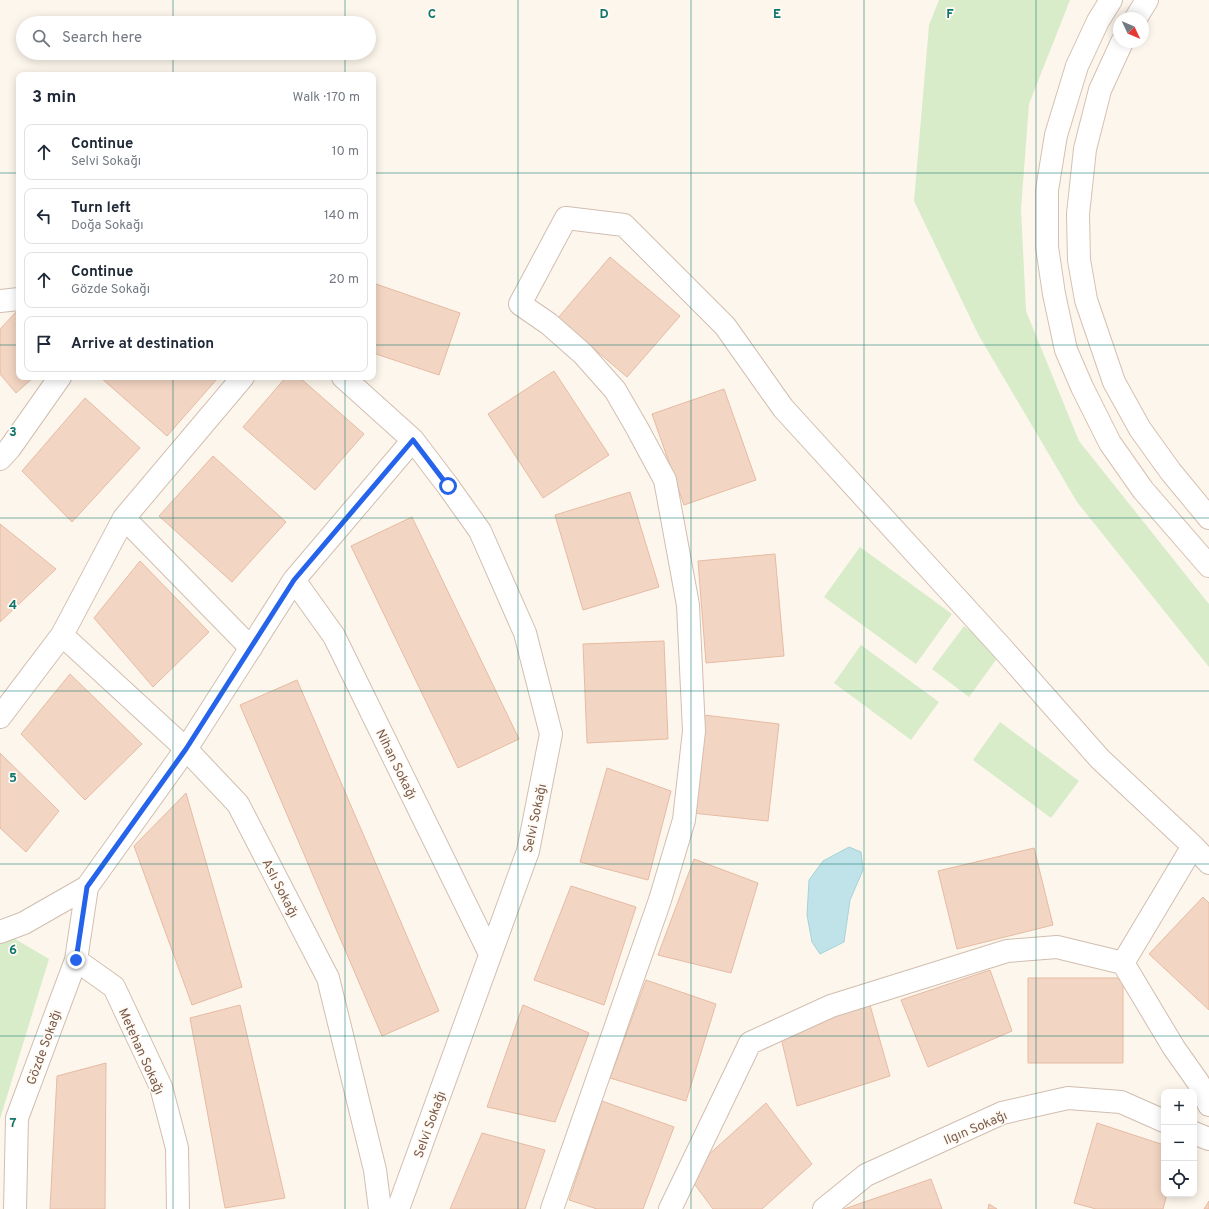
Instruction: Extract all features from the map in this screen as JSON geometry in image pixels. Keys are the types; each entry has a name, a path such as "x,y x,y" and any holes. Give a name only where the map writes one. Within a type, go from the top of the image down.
{"street":[{"path":"1110,0 1098,21 1077,66 1056,135 1047,190 1047,247 1054,294 1066,350 1082,387 1110,443 1143,490 1209,566"},
{"path":"1140,12 1147,0"},
{"path":"1119,48 1100,90 1085,149 1078,214 1079,260 1086,300 1114,382 1140,429 1171,472 1209,518"},
{"path":"552,1209 660,900 684,820 694,731 688,605 665,480 638,428 615,390 583,354 549,324 520,304 566,218 624,225 725,326 783,408 1002,648 1100,758 1209,863"},
{"path":"0,301 16,299"},
{"path":"0,459 10,448 58,380"},
{"path":"0,717 62,636 124,518 240,380"},
{"name":"Selvi Sokağı","path":"346,380 413,440 480,531 525,634 551,734 528,851 398,1209"},
{"path":"0,932 24,923 87,887 186,749 294,580 413,440"},
{"path":"124,518 251,648"},
{"name":"Nihan Sokağı","path":"294,580 334,636 490,954"},
{"name":"Aslı Sokağı","path":"62,636 186,749 238,804 328,978 375,1170 380,1209"},
{"path":"1123,963 1193,846"},
{"name":"Gözde Sokağı","path":"15,1209 17,1118 76,960 87,887"},
{"path":"670,1209 750,1043 831,1006 1007,951 1057,947 1123,963 1174,1048 1198,1082 1209,1105"},
{"name":"Metehan Sokağı","path":"76,960 114,987 161,1087 177,1148 178,1209"},
{"name":"Ilgın Sokağı","path":"824,1209 866,1175 1002,1113 1068,1098 1121,1102 1161,1120"},
{"path":"1197,1134 1209,1139"}],"green space":[{"path":"939,0 1070,0 1029,104 1021,209 1026,311 1079,441 1209,604 1209,667 1077,502 978,334 914,201 929,25"},
{"path":"860,547 952,614 916,664 824,597"},
{"path":"964,626 1001,653 969,697 932,669"},
{"path":"861,645 939,702 911,740 834,683"},
{"path":"1000,722 1079,781 1051,818 973,760"},
{"path":"10,936 49,959 0,1119 0,939"}],"water":[{"path":"849,847 861,852 863,870 850,900 844,942 820,954 812,942 807,915 809,880 823,861"}],"building":[{"path":"610,257 680,316 627,377 558,318"},
{"path":"376,284 460,313 439,375 376,354"},
{"path":"16,312 16,380 31,380 16,393 0,374 0,329"},
{"path":"554,371 609,455 543,498 488,414"},
{"path":"103,380 216,380 167,436"},
{"path":"283,380 302,380 364,434 315,490 243,427"},
{"path":"724,389 756,480 684,505 652,414"},
{"path":"85,398 140,448 72,522 22,471"},
{"path":"213,456 286,522 232,582 159,516"},
{"path":"630,492 659,587 583,610 555,515"},
{"path":"412,517 519,739 458,768 351,546"},
{"path":"0,524 56,569 0,622"},
{"path":"775,554 784,656 706,663 698,561"},
{"path":"140,561 209,632 153,687 94,618"},
{"path":"664,641 668,739 587,743 583,644"},
{"path":"70,674 142,744 85,800 21,734"},
{"path":"297,680 439,1011 382,1036 240,705"},
{"path":"704,715 779,724 768,821 692,813"},
{"path":"0,753 59,811 26,852 0,828"},
{"path":"607,768 671,791 648,880 580,862"},
{"path":"186,793 242,987 192,1005 134,846"},
{"path":"1034,848 1053,925 957,949 938,871"},
{"path":"694,859 758,883 731,973 658,955"},
{"path":"571,886 636,907 604,1005 534,980"},
{"path":"1203,897 1209,903 1209,1010 1149,954"},
{"path":"990,970 1012,1031 928,1067 901,1000"},
{"path":"1028,978 1123,978 1123,1063 1028,1063"},
{"path":"646,980 716,1004 686,1101 610,1078"},
{"path":"240,1005 285,1198 225,1208 190,1018"},
{"path":"523,1005 589,1033 555,1122 487,1107"},
{"path":"870,1005 890,1076 797,1106 779,1029"},
{"path":"106,1063 105,1209 50,1209 57,1076"},
{"path":"602,1101 674,1127 643,1209 597,1209 569,1200"},
{"path":"766,1103 812,1164 762,1209 713,1209 687,1174"},
{"path":"1097,1123 1161,1144 1161,1197 1166,1197 1163,1209 1096,1209 1074,1203"},
{"path":"482,1133 545,1150 525,1209 450,1209"},
{"path":"931,1179 942,1209 844,1209"},
{"path":"1209,1201 1209,1209 1204,1209"},
{"path":"989,1204 997,1209 988,1209"}],"route":[{"path":"76,960 87,887 186,749 294,580 413,440 448,486"}]}
